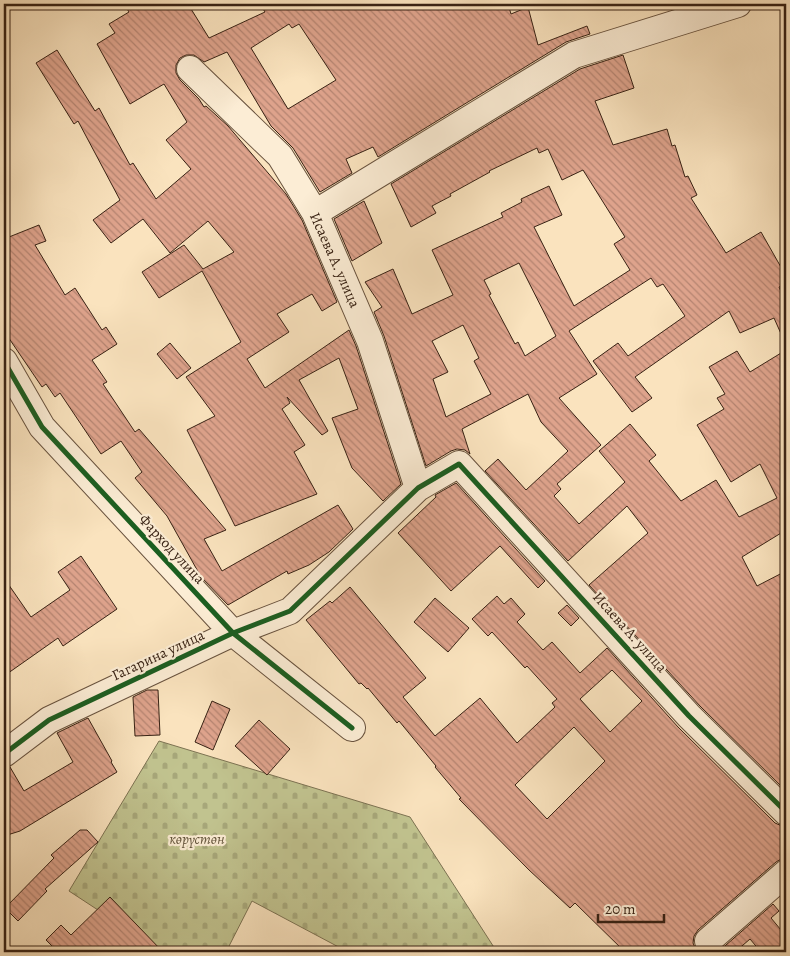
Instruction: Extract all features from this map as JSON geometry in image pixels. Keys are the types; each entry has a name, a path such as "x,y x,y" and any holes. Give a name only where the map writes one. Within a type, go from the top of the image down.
{"street":[{"path":"315,213 574,55 738,4"},
{"name":"Исаева А. улица","path":"190,69 280,156 315,213 370,342 418,488"},
{"name":"Фарход улица","path":"4,361 42,427 233,633 352,728"},
{"name":"Исаева А. улица","path":"459,464 689,716 786,812"},
{"name":"Гагарина улица","path":"4,754 49,720 233,633 290,611 418,488 459,464"},
{"path":"708,941 786,873"}],"green space":[{"name":"көрүстөн","path":"159,741 410,817 497,952 348,952 252,901 226,952 162,952 69,891"}],"building":[{"path":"124,4 188,4 209,38 265,12 260,4 508,4 511,14 528,7 538,45 587,26 590,34 566,42 378,157 373,147 346,159 352,173 320,192 293,148 271,126 227,52 204,62 194,55 186,55 180,58 176,65 176,73 180,80 199,99 204,107 206,106 228,126 286,194 302,220 337,302 322,311 312,294 277,314 289,332 247,359 265,388 349,330 356,346 401,484 383,501 352,468 332,418 358,409 339,358 299,380 328,431 322,435 287,397 290,403 282,409 305,445 294,452 317,494 235,526 187,430 215,416 186,377 241,342 202,271 159,298 142,272 184,245 203,269 234,252 208,221 170,253 143,219 111,243 93,220 120,200 78,121 74,124 36,63 57,50 95,111 99,108 130,165 133,163 156,199 191,169 166,140 187,122 164,84 130,104 97,44 115,33 109,24 129,12","holes":["289,24 292,28 299,24 336,80 288,109 251,48"]},
{"path":"623,55 634,88 595,101 613,145 667,129 672,146 675,145 685,177 688,176 697,195 691,198 726,253 761,232 786,276 786,283 779,287 786,304 786,345 774,318 740,333 729,311 635,377 652,398 632,412 593,361 618,343 628,356 685,316 663,284 657,287 651,278 569,331 597,374 559,398 601,445 557,484 561,489 554,496 579,524 625,482 599,451 630,424 656,455 649,461 681,501 716,480 739,517 777,498 760,464 731,482 697,425 724,409 717,398 725,394 709,367 737,351 750,372 786,350 786,530 742,557 757,586 786,571 786,791 700,706 589,585 648,533 627,506 568,561 485,471 498,459 526,490 568,451 541,422 528,394 462,429 470,454 465,450 457,449 426,466 384,336 374,312 382,307 365,282 393,269 412,314 453,295 432,250 503,217 501,213 522,202 521,199 549,186 562,215 534,227 574,306 630,270 614,244 625,237 583,170 562,180 548,149 539,153 537,148 489,171 432,206 436,213 411,227 391,184 580,69","holes":["519,263 556,336 525,356 518,342 515,344 489,295 491,294 484,280","463,325 479,358 474,361 491,394 446,417 433,379 448,372 432,341"]},
{"path":"364,201 382,243 352,261 334,219"},
{"path":"39,225 46,241 35,245 65,295 75,288 102,330 106,327 117,344 92,360 107,382 103,384 135,432 139,429 226,530 204,539 222,571 338,505 353,529 329,552 309,565 288,574 287,571 228,605 201,577 167,516 135,478 142,472 121,441 101,454 60,393 55,397 46,384 42,387 4,331 4,239"},
{"path":"170,343 191,368 177,379 157,354"},
{"path":"456,483 545,581 538,588 500,546 451,591 398,533 436,497 435,495"},
{"path":"81,556 117,609 63,646 58,638 4,676 4,578 31,617 70,590 58,572"},
{"path":"350,587 426,678 403,697 435,736 480,698 517,743 555,707 552,703 557,699 527,666 525,668 492,632 488,636 472,619 497,596 504,604 511,598 525,614 517,622 543,650 552,642 580,673 607,648 678,727 775,823 786,827 786,858 776,862 698,930 694,936 693,943 699,952 625,952 575,903 570,908 529,870 459,799 461,798 399,721 397,723 368,688 361,683 359,684 306,620 330,601 332,603","holes":["612,670 642,701 610,732 580,699","574,727 605,761 547,819 515,785"]},
{"path":"435,598 469,628 448,652 414,622"},
{"path":"567,605 579,618 571,626 558,613"},
{"path":"147,690 158,690 160,735 135,736 133,697"},
{"path":"212,701 230,709 213,750 195,742"},
{"path":"88,718 117,772 20,831 4,836 4,769 10,767 24,791 73,762 57,733"},
{"path":"259,720 290,749 267,775 235,746"},
{"path":"80,830 87,830 98,842 45,889 47,891 18,921 5,908 54,858 51,855"},
{"path":"110,897 163,952 53,952 56,950 46,940 61,925 71,935"},
{"path":"773,904 779,911 771,918 786,936 786,952 761,952 750,939 735,952 718,952"}],"cycle path":[{"path":"4,361 42,427 233,633 352,728"},
{"path":"4,754 49,720 233,633 290,611 418,488 459,464 689,716 786,812"}]}
